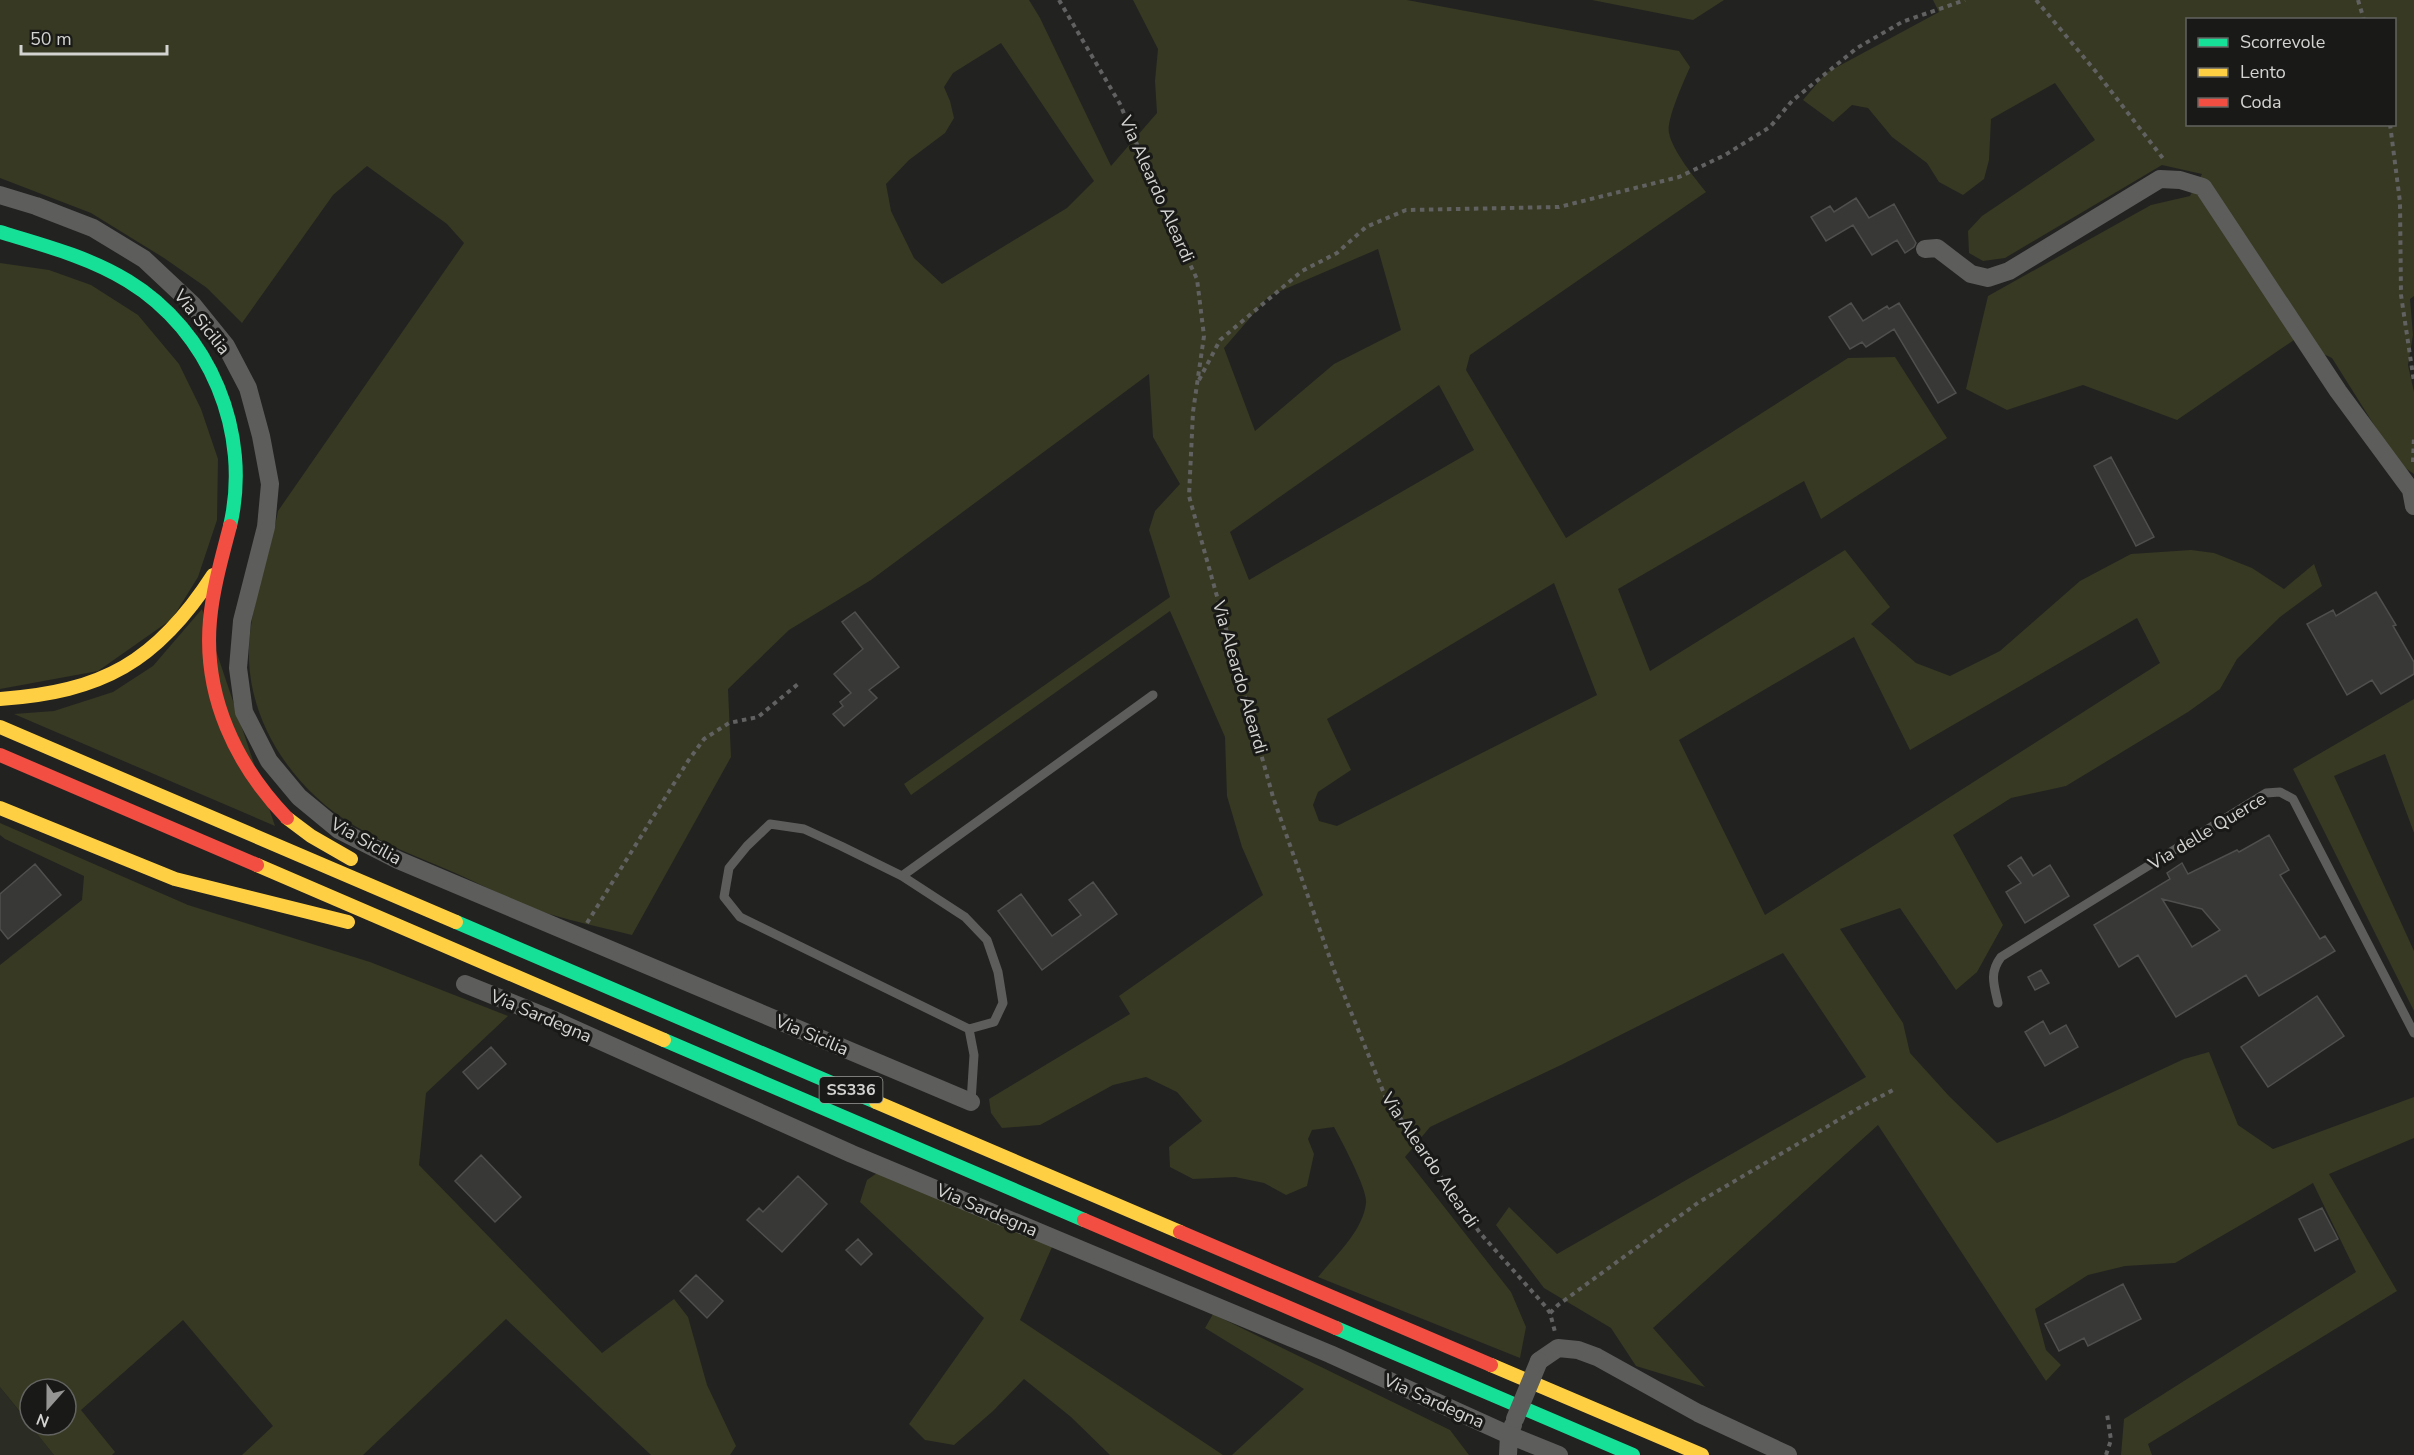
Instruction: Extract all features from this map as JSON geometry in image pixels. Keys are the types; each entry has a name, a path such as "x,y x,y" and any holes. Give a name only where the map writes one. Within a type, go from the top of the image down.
{"highway":[{"path":"0,232 44,245 106,269 130,282 152,297 178,322 201,351 226,404 236,457 235,502 209,636 213,681 228,731 252,779 290,821 450,918"},
{"path":"0,247 44,245"},
{"path":"0,699 50,696 78,689 105,679 143,657 160,643 189,612 215,571 225,545"},
{"name":"SS336","path":"0,727 1702,1455"},
{"name":"SS336","path":"0,755 1633,1455"},
{"path":"0,807 175,879 438,944"},
{"path":"231,878 339,920"}],"street":[{"path":"1925,249 1937,248 1971,274 1988,278 2009,271 2160,179 2180,180 2203,187 2412,498"},
{"name":"Via Sicilia","path":"0,195 93,228 144,259 192,304 219,338 248,388 261,436 270,484 266,526 242,621 238,668 244,712 269,761 299,797 339,830 398,861 971,1102"},
{"name":"Via Sardegna","path":"465,984 565,1025 852,1154 1330,1354 1512,1427 1559,1455"},
{"path":"1508,1455 1512,1427 1539,1361 1547,1353 1558,1348 1578,1350 1597,1357 1698,1413 1788,1455"}],"lane":[{"path":"902,876 1153,695"},
{"name":"Via delle Querce","path":"1998,1003 1992,980 1993,967 2001,957 2266,793 2280,792 2293,799 2414,1033"},
{"path":"770,824 804,829 902,876 965,916 987,940 998,972 1003,1003 994,1022 969,1029 740,917 724,897 729,868 747,846 770,824"},
{"path":"969,1029 974,1055 971,1102"}],"path":[{"name":"Via Aleardo Aleardi","path":"1059,0 1120,104 1167,216 1197,279 1204,336 1193,412 1189,496 1274,797 1334,970 1385,1096 1480,1233 1550,1313 1698,1202 1895,1089"},
{"path":"1197,383 1220,340 1302,271 1337,253 1366,227 1406,210 1559,207 1679,177 1725,155 1770,127 1792,101 1857,48 1902,22 1965,0"},
{"path":"2036,0 2097,73 2180,180"},
{"path":"2358,0 2363,18"},
{"path":"2390,126 2400,202 2402,295 2414,382"},
{"path":"578,936 704,739 729,723 758,717 798,684"},
{"path":"2106,1455 2111,1440 2107,1414"}],"shaded area":[{"path":"0,1387 18,1410 18,1437 40,1437 54,1455 0,1455"}],"green space":[{"path":"0,0 1029,0 1040,18 1111,166 1157,113 1155,81 1158,49 1133,0 1407,0 1679,51 1690,67 1673,110 1669,133 1680,156 1706,192 1470,355 1466,370 1566,538 1848,358 1895,357 1947,438 1821,519 1804,481 1618,589 1650,671 1845,550 1890,607 1871,624 1916,663 1950,676 2000,651 2080,581 2131,554 2191,550 2214,553 2252,568 2284,589 2314,564 2322,586 2280,617 2237,659 2220,689 2188,712 2066,786 2011,798 1953,835 2003,925 1977,972 1956,990 1900,908 1840,929 1903,1023 1910,1053 1949,1096 1997,1143 2055,1119 2184,1059 2209,1052 2238,1125 2273,1149 2414,1097 2414,1138 2329,1174 2397,1291 2148,1444 2152,1455 2121,1455 2124,1419 2356,1272 2313,1183 2175,1263 2125,1266 2088,1275 2035,1309 2046,1350 2061,1365 2046,1381 1878,1125 1653,1328 1705,1387 1636,1366 1611,1328 1544,1288 1496,1225 1509,1207 1557,1254 1866,1077 1783,953 1561,1065 1430,1127 1405,1157 1511,1292 1526,1327 1520,1358 1318,1277 1354,1233 1364,1213 1366,1203 1359,1177 1334,1127 1312,1130 1308,1139 1314,1154 1307,1186 1286,1195 1264,1183 1235,1177 1193,1179 1170,1167 1169,1147 1202,1121 1177,1092 1146,1077 1113,1085 1040,1125 1002,1128 991,1113 989,1099 1130,1014 1119,996 1263,895 1242,847 1227,796 1225,737 1170,611 911,795 904,784 1170,597 1149,530 1155,511 1180,484 1153,437 1149,374 871,580 789,630 728,689 731,757 632,935 537,910 391,845 355,826 314,795 281,756 259,711 252,686 249,661 251,623 278,511 464,243 447,224 367,166 333,195 242,323 207,288 164,258 91,213 0,178","holes":["1001,43 1094,181 1067,208 942,284 914,258 891,211 886,184 909,160 945,133 954,118 944,87 953,73","1378,249 1401,330 1334,364 1255,431 1224,348 1269,296","1439,385 1474,450 1249,580 1230,532","1554,583 1597,695 1337,826 1319,821 1313,805 1318,792 1351,770 1327,719","2137,618 2160,663 1765,915 1679,740 1854,637 1910,750"]},
{"path":"1592,0 1724,0 1693,20"},
{"path":"1933,0 2414,0 2414,296 2410,299 2413,335 2408,365 2414,392 2414,474 2398,463 2332,358 2294,340 2177,420 2083,385 2007,410 1966,389 1988,296 2151,205 2190,196 2202,174 2162,165 2005,258 1983,261 1969,253 1968,231 1982,216 2095,140 2055,83 1991,119 1989,160 1984,179 1963,195 1939,182 1927,163 1892,137 1868,108 1852,105 1833,122 1803,100 1826,73 1939,12"},
{"path":"0,263 49,270 91,285 138,315 179,364 201,409 218,459 217,520 198,577 172,619 98,671 0,689"},
{"path":"202,609 275,826 14,714 54,711 113,692 153,666"},
{"path":"2414,699 2414,833 2385,754 2334,776 2414,951 2414,1011 2293,769"},
{"path":"0,823 188,905 370,962 508,1016 426,1093 419,1165 602,1353 674,1299 688,1317 707,1385 736,1446 730,1455 651,1455 506,1319 363,1455 242,1455 273,1426 183,1320 81,1410 115,1452 112,1455 54,1455 40,1437 78,1437 78,1377 18,1377 18,1409 0,1387 0,965 82,900 84,876 0,835"},
{"path":"887,1166 1056,1238 1020,1320 1223,1455 1110,1455 1071,1417 1024,1379 993,1411 954,1445 925,1440 909,1424 984,1318 860,1202 867,1180"},
{"path":"1213,1314 1450,1430 1469,1455 1232,1455 1304,1389 1205,1328"}],"building":[{"path":"1856,198 1869,218 1894,204 1916,243 1914,247 1905,253 1897,240 1872,255 1853,225 1826,241 1811,217 1830,206 1834,212"},
{"path":"1851,303 1863,321 1887,306 1889,309 1899,303 1956,393 1938,403 1894,329 1866,347 1862,342 1850,349 1829,317"},
{"path":"2111,457 2154,537 2136,546 2094,466"},
{"path":"2376,592 2396,625 2393,626 2414,662 2414,674 2381,694 2372,680 2347,695 2307,624 2333,610 2336,616"},
{"path":"855,612 899,667 869,690 877,698 844,726 833,714 843,706 840,702 851,693 834,674 863,649 842,622"},
{"path":"2269,835 2289,870 2280,875 2320,939 2325,936 2335,951 2259,996 2246,975 2176,1017 2138,955 2119,967 2094,925 2170,879 2167,873 2182,863 2188,874 2237,850 2239,852","holes":["2162,899 2202,909 2220,930 2192,947"]},
{"path":"2021,857 2033,876 2050,865 2069,896 2025,923 2006,892 2021,883 2008,866"},
{"path":"35,864 61,895 8,939 0,929 0,894"},
{"path":"1093,882 1117,914 1042,970 998,911 1021,894 1052,936 1081,915 1069,900"},
{"path":"2041,970 2049,983 2035,990 2028,977"},
{"path":"2317,996 2344,1036 2268,1087 2241,1047"},
{"path":"2043,1021 2050,1034 2066,1025 2078,1047 2045,1066 2025,1032"},
{"path":"491,1047 506,1064 478,1089 463,1072"},
{"path":"481,1155 521,1197 495,1222 455,1181"},
{"path":"798,1176 827,1204 782,1252 747,1220 759,1208 763,1212"},
{"path":"2322,1208 2338,1239 2315,1251 2299,1219"},
{"path":"858,1239 872,1254 861,1265 846,1250"},
{"path":"696,1275 723,1301 707,1318 680,1291"},
{"path":"2123,1284 2141,1319 2088,1346 2084,1338 2059,1351 2045,1324"}],"traffic: fast":[{"path":"0,232 66,252 98,265 128,281 157,302 182,327 202,356 218,387 229,421 235,456 235,491 230,526"},
{"path":"456,922 876,1102"},
{"path":"664,1040 1084,1220"},
{"path":"1336,1328 1633,1455"}],"traffic: slow":[{"path":"0,699 68,689 97,680 124,667 148,651 170,630 192,605 213,575"},
{"path":"0,727 456,922"},
{"path":"0,808 175,879 348,922"},
{"path":"287,818 311,836 351,859"},
{"path":"257,865 664,1040"},
{"path":"876,1102 1180,1232"},
{"path":"1491,1365 1702,1455"}],"traffic: jam":[{"path":"230,526 211,608 209,648 212,676 218,702 238,752 252,775 287,818"},
{"path":"0,755 257,865"},
{"path":"1084,1220 1336,1328"},
{"path":"1180,1232 1491,1365"}]}
